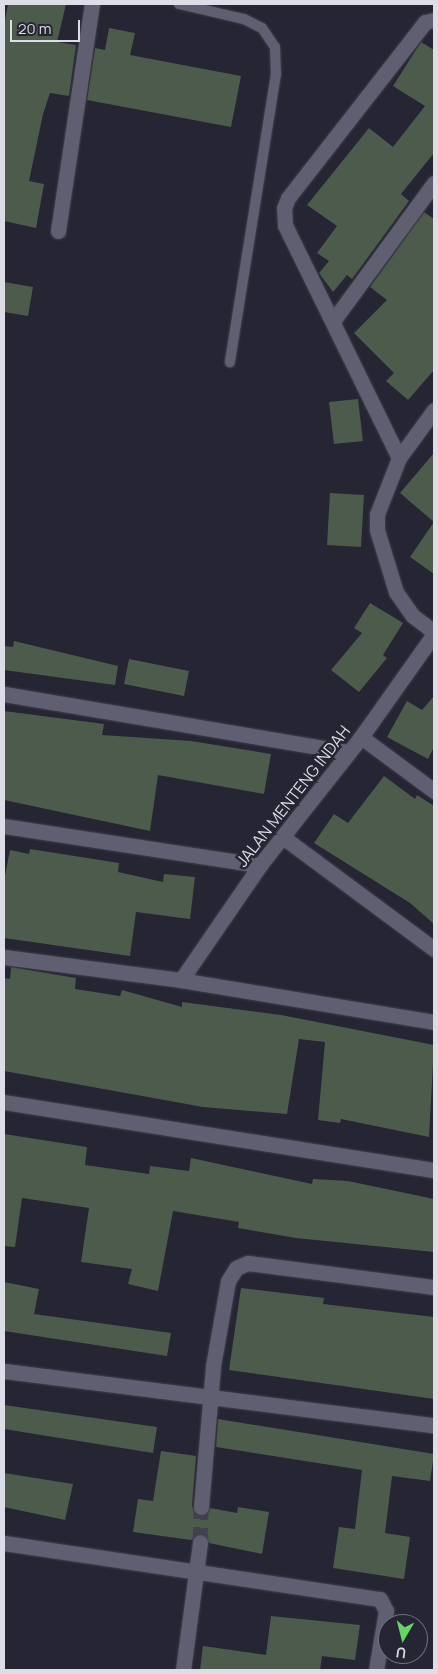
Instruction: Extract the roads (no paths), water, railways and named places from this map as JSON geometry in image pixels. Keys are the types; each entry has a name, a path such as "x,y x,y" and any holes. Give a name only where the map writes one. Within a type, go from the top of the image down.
{"street":[{"path":"58,231 92,4"},
{"path":"399,458 285,225 288,198 425,22 434,20"},
{"path":"333,321 434,183"},
{"path":"434,410 399,458 377,514 382,554 396,592 413,616 434,634"},
{"name":"JALAN MENTENG INDAH","path":"181,980 260,865 284,838 361,737 434,634"},
{"path":"4,694 348,752"},
{"path":"361,737 434,791"},
{"path":"4,826 260,865"},
{"path":"284,838 434,949"},
{"path":"4,957 181,980 434,1022"},
{"path":"4,1102 434,1170"},
{"path":"201,1507 210,1394 228,1281 241,1264 434,1287"},
{"path":"4,1371 210,1394 434,1425"},
{"path":"183,1670 198,1573 200,1542"},
{"path":"4,1543 380,1599 386,1611 376,1670"}],"lane":[{"path":"179,4 244,19 262,28 275,47 276,74 230,362"}],"tunnel":[{"path":"200,1542 201,1507"}]}
